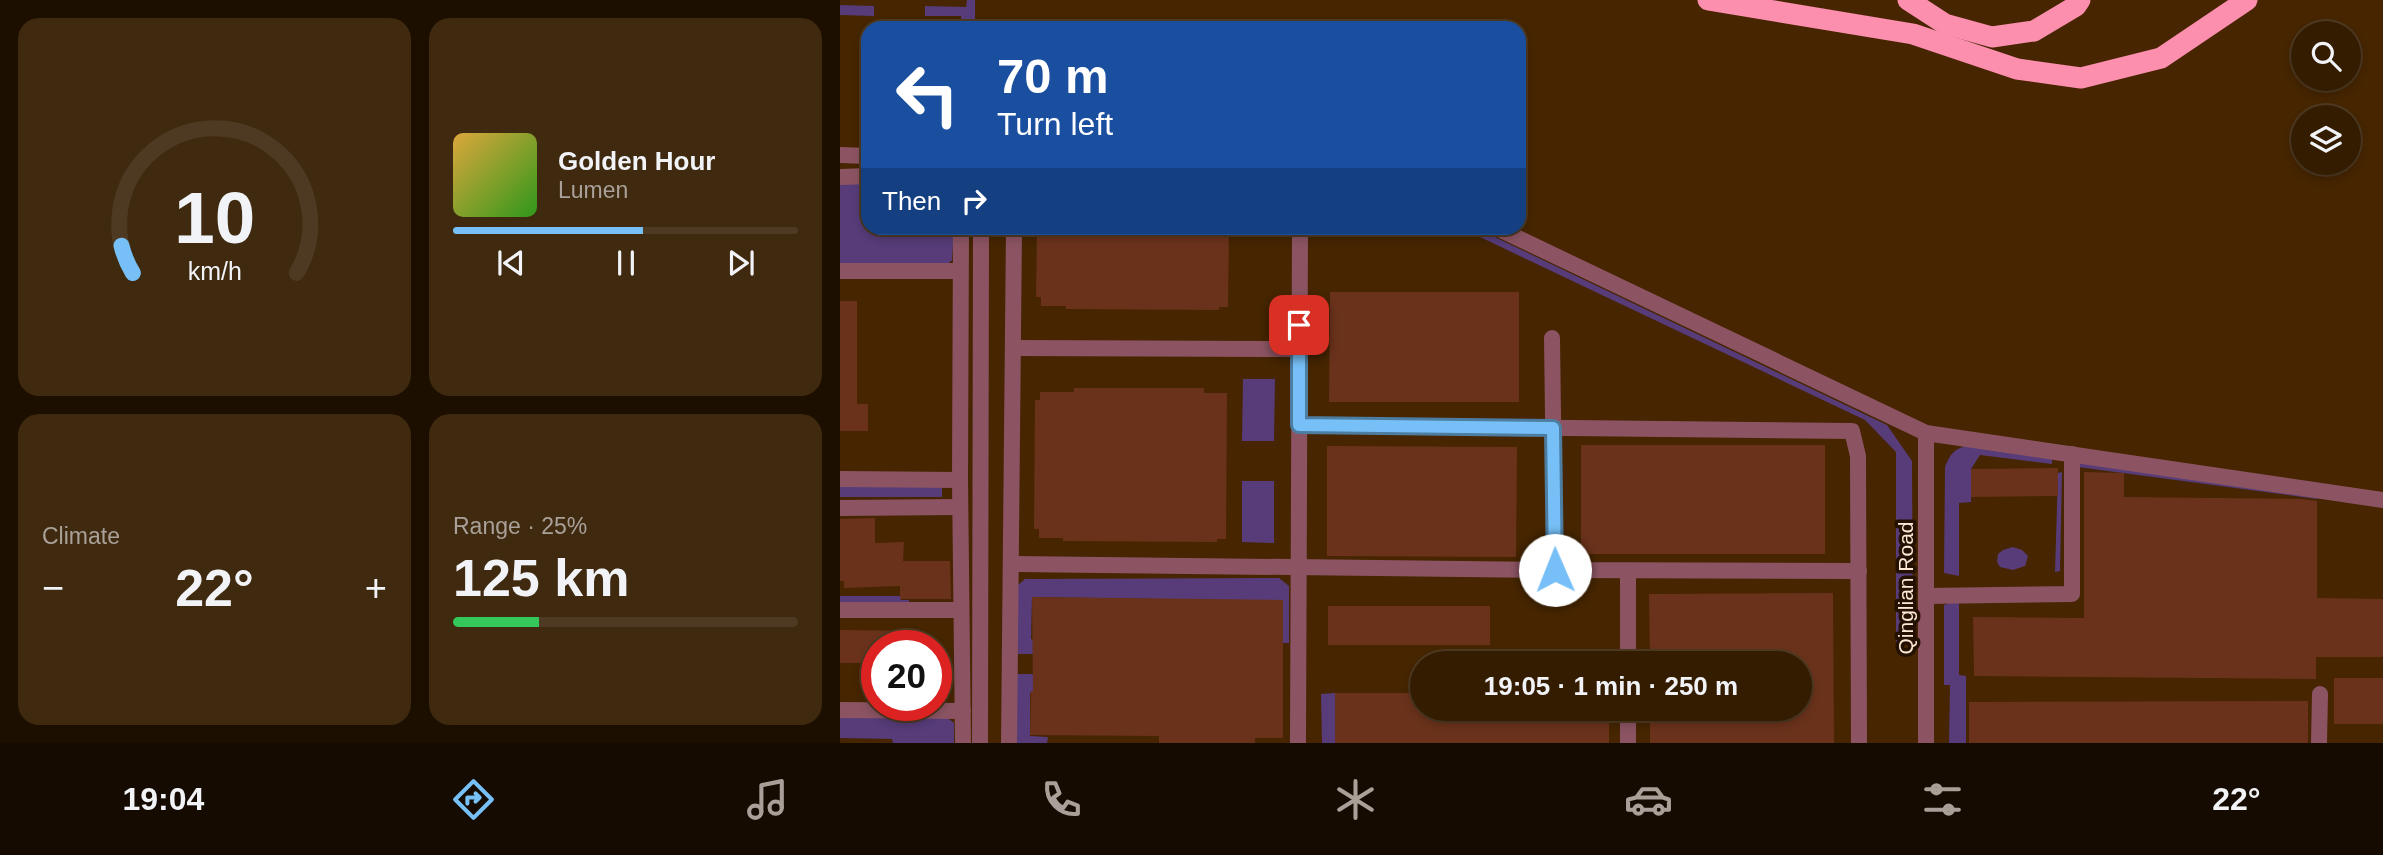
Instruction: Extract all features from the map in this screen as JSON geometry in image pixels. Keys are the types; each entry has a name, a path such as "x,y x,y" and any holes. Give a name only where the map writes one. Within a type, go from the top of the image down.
{"highway":[{"path":"1708,0 1913,34 2017,69 2081,78 2161,58 2247,0"},
{"path":"1908,0 1945,24 1992,37 2034,32 2077,6 2080,0"}],"street":[{"path":"840,155 861,156"},
{"path":"840,177 861,176"},
{"path":"961,235 963,743"},
{"path":"979,743 981,235"},
{"path":"1009,743 1014,235"},
{"path":"1298,743 1300,235"},
{"path":"1512,235 1926,433 2383,500"},
{"path":"840,271 960,271"},
{"path":"1552,338 1555,570"},
{"path":"1014,348 1299,349"},
{"path":"1299,425 1852,431 1858,456 1860,743"},
{"name":"Qinglian Road","path":"1926,433 1926,743"},
{"path":"1926,596 2072,594 2072,454"},
{"path":"840,478 960,480"},
{"path":"840,508 960,507"},
{"path":"1011,564 1300,569 1859,571"},
{"path":"1628,571 1628,651"},
{"path":"840,610 961,610"},
{"path":"2319,694 2319,743"},
{"path":"840,710 963,711"},
{"path":"1628,721 1629,743"}],"shaded area":[{"path":"967,0 975,0 975,21 961,21 961,16 925,16 925,6 966,7"},
{"path":"840,5 874,6 874,16 840,15"},
{"path":"840,181 861,181 861,235 954,235 952,260 948,264 840,265"},
{"path":"1476,235 1491,235 1887,425 1912,461 1913,642 1896,644 1896,452 1865,420"},
{"path":"1243,379 1275,379 1274,441 1242,441"},
{"path":"1967,446 2052,457 2052,464 1980,455 1971,469 1971,502 1959,503 1959,576 1944,573 1945,467 1953,453"},
{"path":"2079,460 2317,494 2317,499 2078,467"},
{"path":"2062,472 2060,571 2055,572 2058,473"},
{"path":"1242,481 1274,481 1274,543 1242,542"},
{"path":"840,486 942,487 942,497 840,497"},
{"path":"2013,547 2028,556 2025,566 2013,570 2000,567 1997,562 1998,554"},
{"path":"1279,578 1289,586 1289,643 1283,643 1283,601 1032,597 1033,654 1018,654 1018,585 1025,579"},
{"path":"840,596 900,596 901,600 909,600 909,605 840,604"},
{"path":"1959,600 1959,675 1966,676 1966,743 1949,743 1950,685 1944,685 1944,605"},
{"path":"1016,674 1033,674 1030,736 1048,737 1047,743 1015,743"},
{"path":"1335,693 1335,743 1322,743 1321,694"},
{"path":"840,715 861,715 861,721 954,723 954,743 893,743 892,739 840,738"}],"building":[{"path":"1037,235 1229,235 1228,307 1219,307 1219,310 1066,309 1066,306 1041,306 1041,297 1036,297"},
{"path":"1330,292 1519,292 1519,402 1329,402"},
{"path":"840,301 857,301 857,404 868,404 868,431 840,431"},
{"path":"1074,388 1204,388 1204,393 1227,393 1226,539 1217,539 1217,542 1063,541 1063,538 1039,538 1039,529 1034,529 1035,400 1040,400 1040,392 1074,392"},
{"path":"1581,445 1825,445 1825,554 1581,554"},
{"path":"1327,446 1517,447 1516,557 1327,556"},
{"path":"2058,468 2058,496 1971,497 1971,469"},
{"path":"2084,472 2124,473 2124,497 2317,501 2317,598 2383,599 2383,657 2316,657 2316,679 1974,676 1973,617 2084,618"},
{"path":"875,518 875,543 904,542 903,561 950,561 951,599 900,599 900,586 844,588 844,581 840,581 840,519"},
{"path":"1833,593 1834,743 1650,743 1650,721 1812,721 1812,651 1650,651 1649,594"},
{"path":"1032,597 1283,600 1283,738 1255,738 1255,743 1159,743 1159,736 1030,735 1033,691"},
{"path":"1328,606 1490,606 1490,645 1328,645"},
{"path":"840,630 861,630 861,663 840,663"},
{"path":"2334,678 2383,678 2383,724 2334,724"},
{"path":"1335,693 1410,693 1410,721 1609,721 1609,743 1335,743"},
{"path":"2308,701 2308,743 1969,743 1969,702"}],"route":[{"path":"1299,325 1299,425 1553,428 1555,570"}]}
